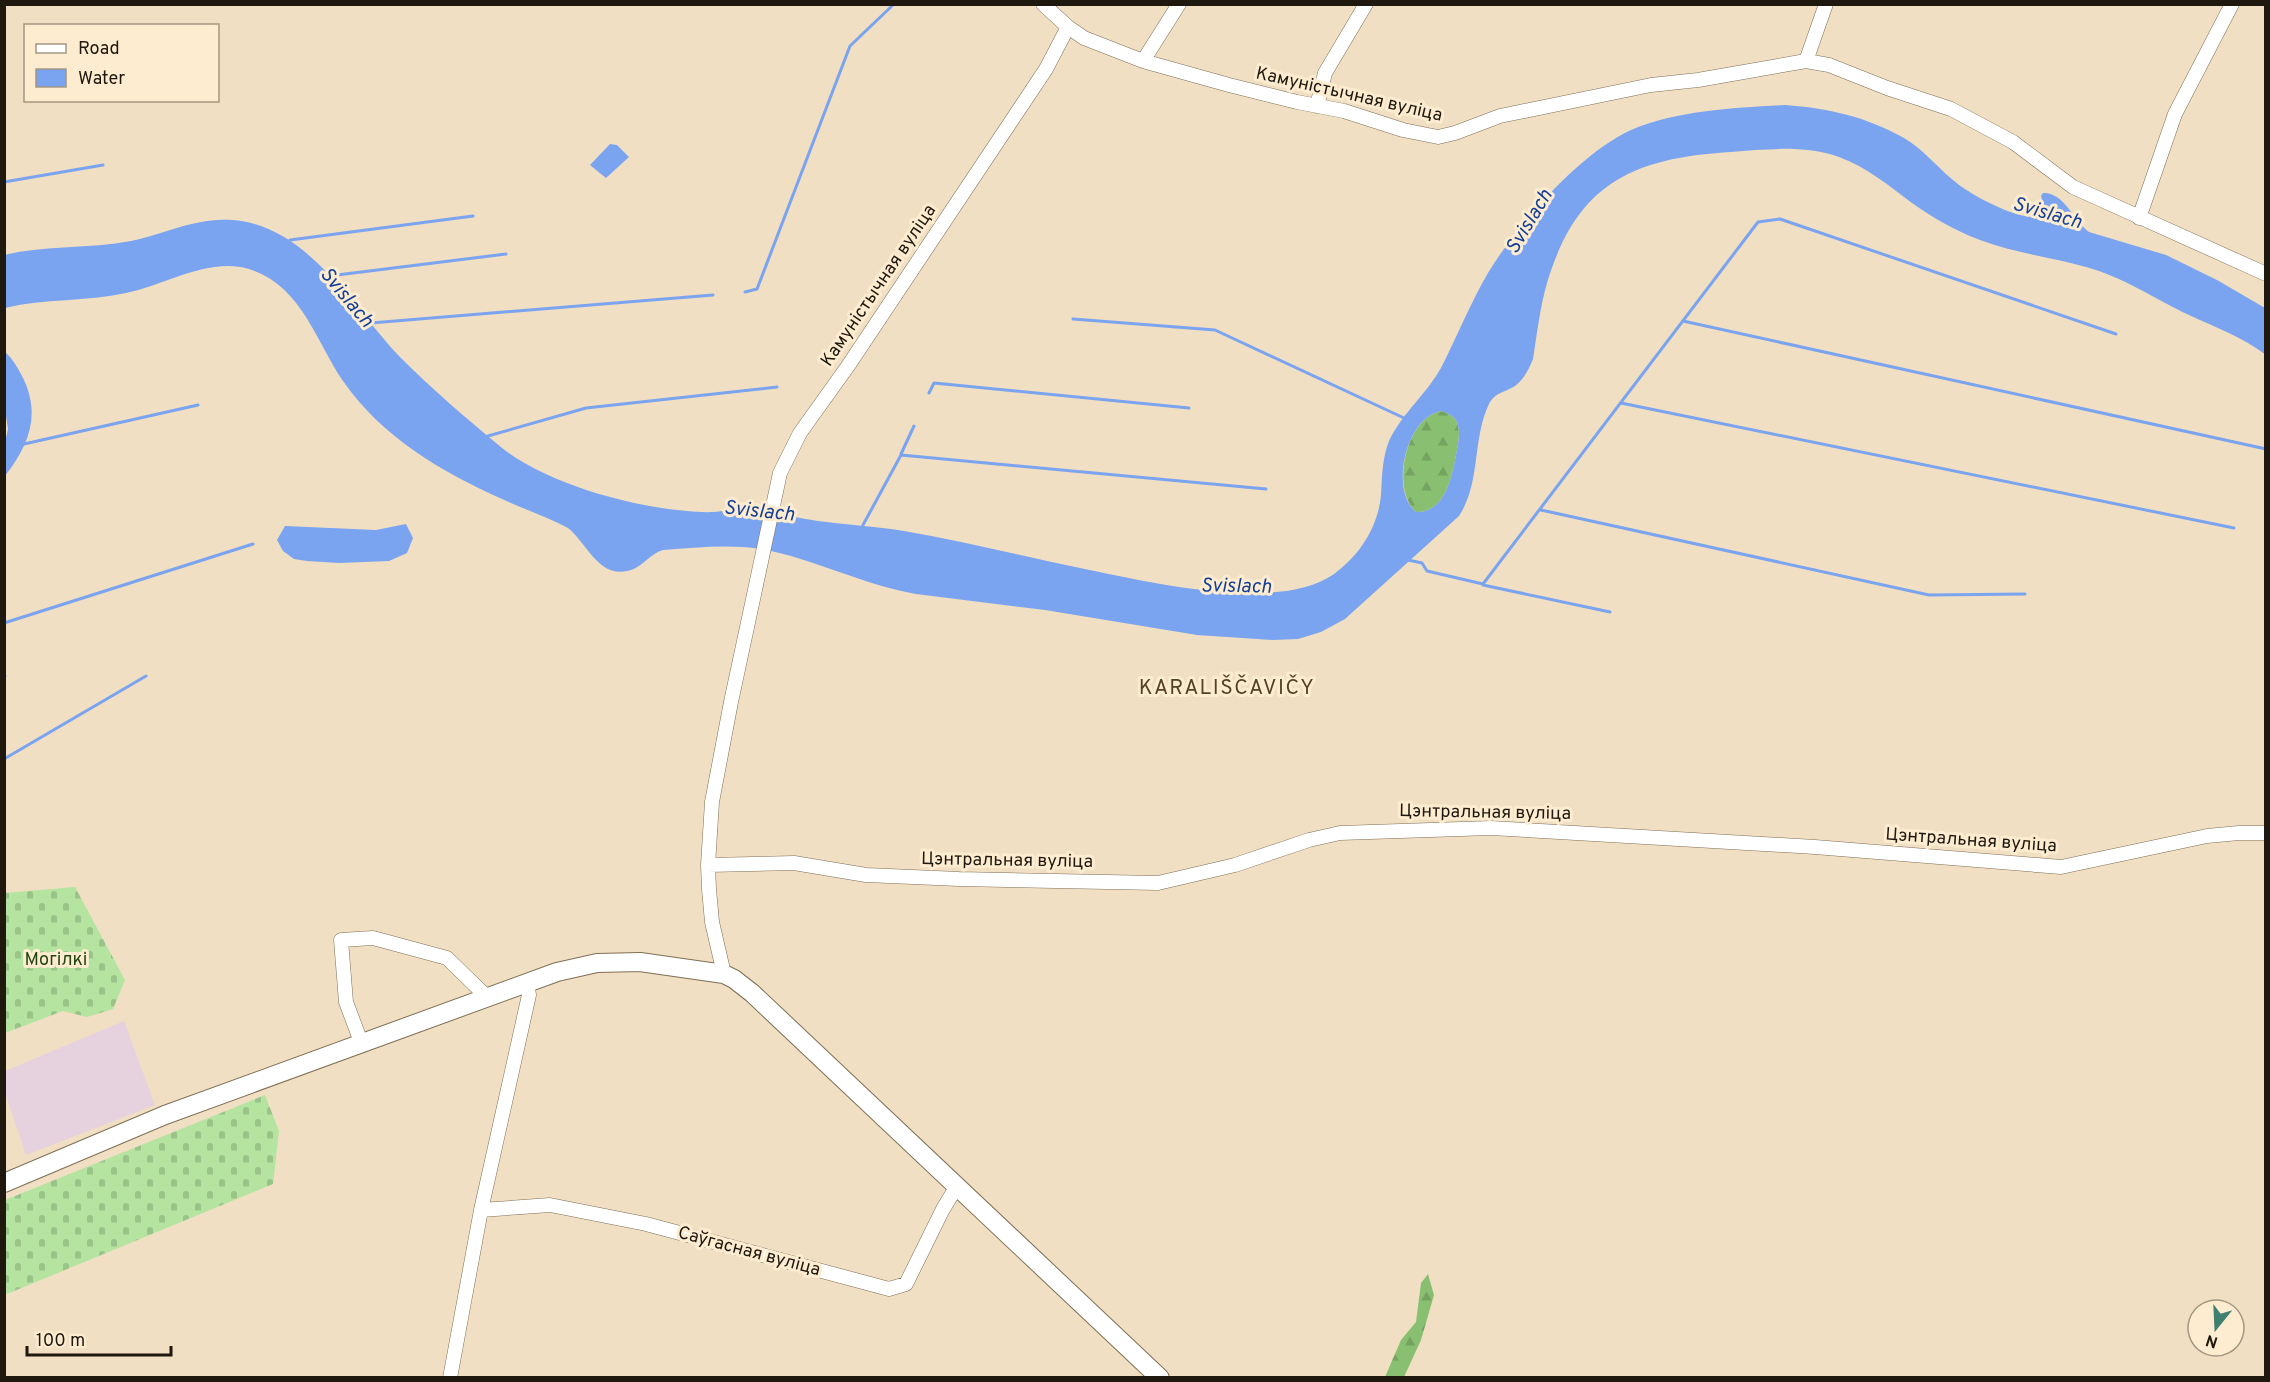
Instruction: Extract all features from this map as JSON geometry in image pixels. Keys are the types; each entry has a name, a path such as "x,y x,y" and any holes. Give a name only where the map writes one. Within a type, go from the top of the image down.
{"main road":[{"path":"4,1183 165,1115 486,996 578,966 629,962 657,963 724,974 752,993 1160,1377"}],"street":[{"path":"1043,4 1068,27"},
{"path":"1143,61 1179,4"},
{"path":"1317,106 1325,73 1366,4"},
{"path":"1806,61 1826,4"},
{"path":"2139,218 2175,114 2232,4"},
{"name":"Камуністычная вуліца","path":"708,865 715,781 776,488 786,458 800,433 848,366 1046,69 1068,27 1084,38 1143,61 1229,85 1344,111 1402,130 1438,137 1500,116 1603,93 1724,76 1768,66 1806,61 1840,69 1887,88 1951,109 2013,142 2073,187 2265,274"},
{"name":"Цэнтральная вуліца","path":"708,865 794,863 866,875 1158,883 1235,865 1309,840 1340,833 1491,828 1815,847 2061,867 2207,836 2265,833"},
{"path":"708,865 712,922 724,974"},
{"path":"361,1042 346,1002 341,939 373,938 447,958 486,996"},
{"path":"450,1377 481,1210 529,995 526,982"},
{"name":"Саўгасная вуліца","path":"481,1210 550,1205 646,1224 889,1289 906,1284 943,1209 957,1186"}],"shaded area":[{"path":"124,1021 155,1105 26,1155 5,1093 5,1071"}],"green space":[{"path":"1442,411 1453,417 1458,426 1458,443 1452,473 1445,492 1434,507 1416,512 1408,501 1404,487 1403,471 1406,455 1411,439 1419,426 1429,416"},
{"name":"Могілкі","path":"75,887 125,980 113,1009 87,1017 63,1011 5,1033 5,893"},
{"path":"265,1095 279,1131 273,1184 7,1294 5,1291 5,1200"},
{"path":"1428,1274 1434,1295 1421,1340 1404,1377 1385,1377 1401,1340 1416,1322 1421,1283"}],"water":[{"name":"Svislach","path":"1785,105 1817,108 1876,124 1911,142 1965,189 2005,210 2027,216 2041,216 2044,206 2041,196 2043,193 2050,194 2063,202 2089,232 2166,255 2217,280 2265,308 2266,355 2238,338 2113,276 2059,260 2019,252 1962,233 1928,214 1868,171 1839,157 1799,149 1772,149 1696,155 1665,161 1638,170 1614,182 1593,199 1575,221 1559,249 1547,283 1530,366 1518,383 1497,395 1489,404 1480,432 1471,490 1459,516 1345,619 1321,632 1298,639 1273,640 1197,635 1045,610 916,594 760,549 712,547 663,550 631,570 620,572 610,570 595,559 568,528 456,477 394,436 358,401 343,381 294,301 267,277 249,269 234,266 203,269 111,296 5,308 4,255 131,241 206,221 232,220 259,225 283,237 306,253 346,293 400,357 502,448 522,462 570,484 624,500 677,510 707,512 748,509 818,521 904,531 1174,586 1210,591 1280,592 1310,586 1334,574 1360,549 1376,518 1384,461 1394,431 1443,364 1476,295 1500,254 1551,192 1591,155 1611,141 1649,123 1687,114","holes":["1442,411 1456,420 1459,430 1452,473 1445,492 1434,507 1416,512 1408,502 1404,488 1405,455 1419,426 1429,416"]},
{"path":"610,144 617,145 629,157 606,178 590,165"},
{"path":"5,352 23,378 32,417 26,441 5,476 5,442 8,429 4,403"},
{"path":"406,524 413,538 407,553 389,561 339,563 294,559 283,551 277,540 285,526 376,530"}],"waterway":[{"path":"745,292 757,289 850,46 894,4"},
{"path":"4,182 103,165"},
{"path":"290,240 473,216"},
{"path":"1408,560 1422,563 1427,571 1483,584 1758,222 1780,219 2116,334"},
{"name":"Svislach","path":"329,276 506,254"},
{"name":"Svislach","path":"371,323 713,295"},
{"path":"1073,319 1215,330 1404,418"},
{"path":"1683,321 2266,449"},
{"path":"929,393 934,383 1189,408"},
{"path":"488,436 586,408 777,387"},
{"path":"1621,403 2234,528"},
{"path":"24,444 198,405"},
{"path":"901,454 914,426"},
{"path":"863,525 901,455 1266,489"},
{"path":"1541,510 1929,595 2025,594"},
{"path":"4,623 253,544"},
{"path":"1483,585 1610,612"},
{"path":"4,759 146,676"}],"district":[{"name":"KARALIŠČAVIČY","path":"1227,688"}]}
